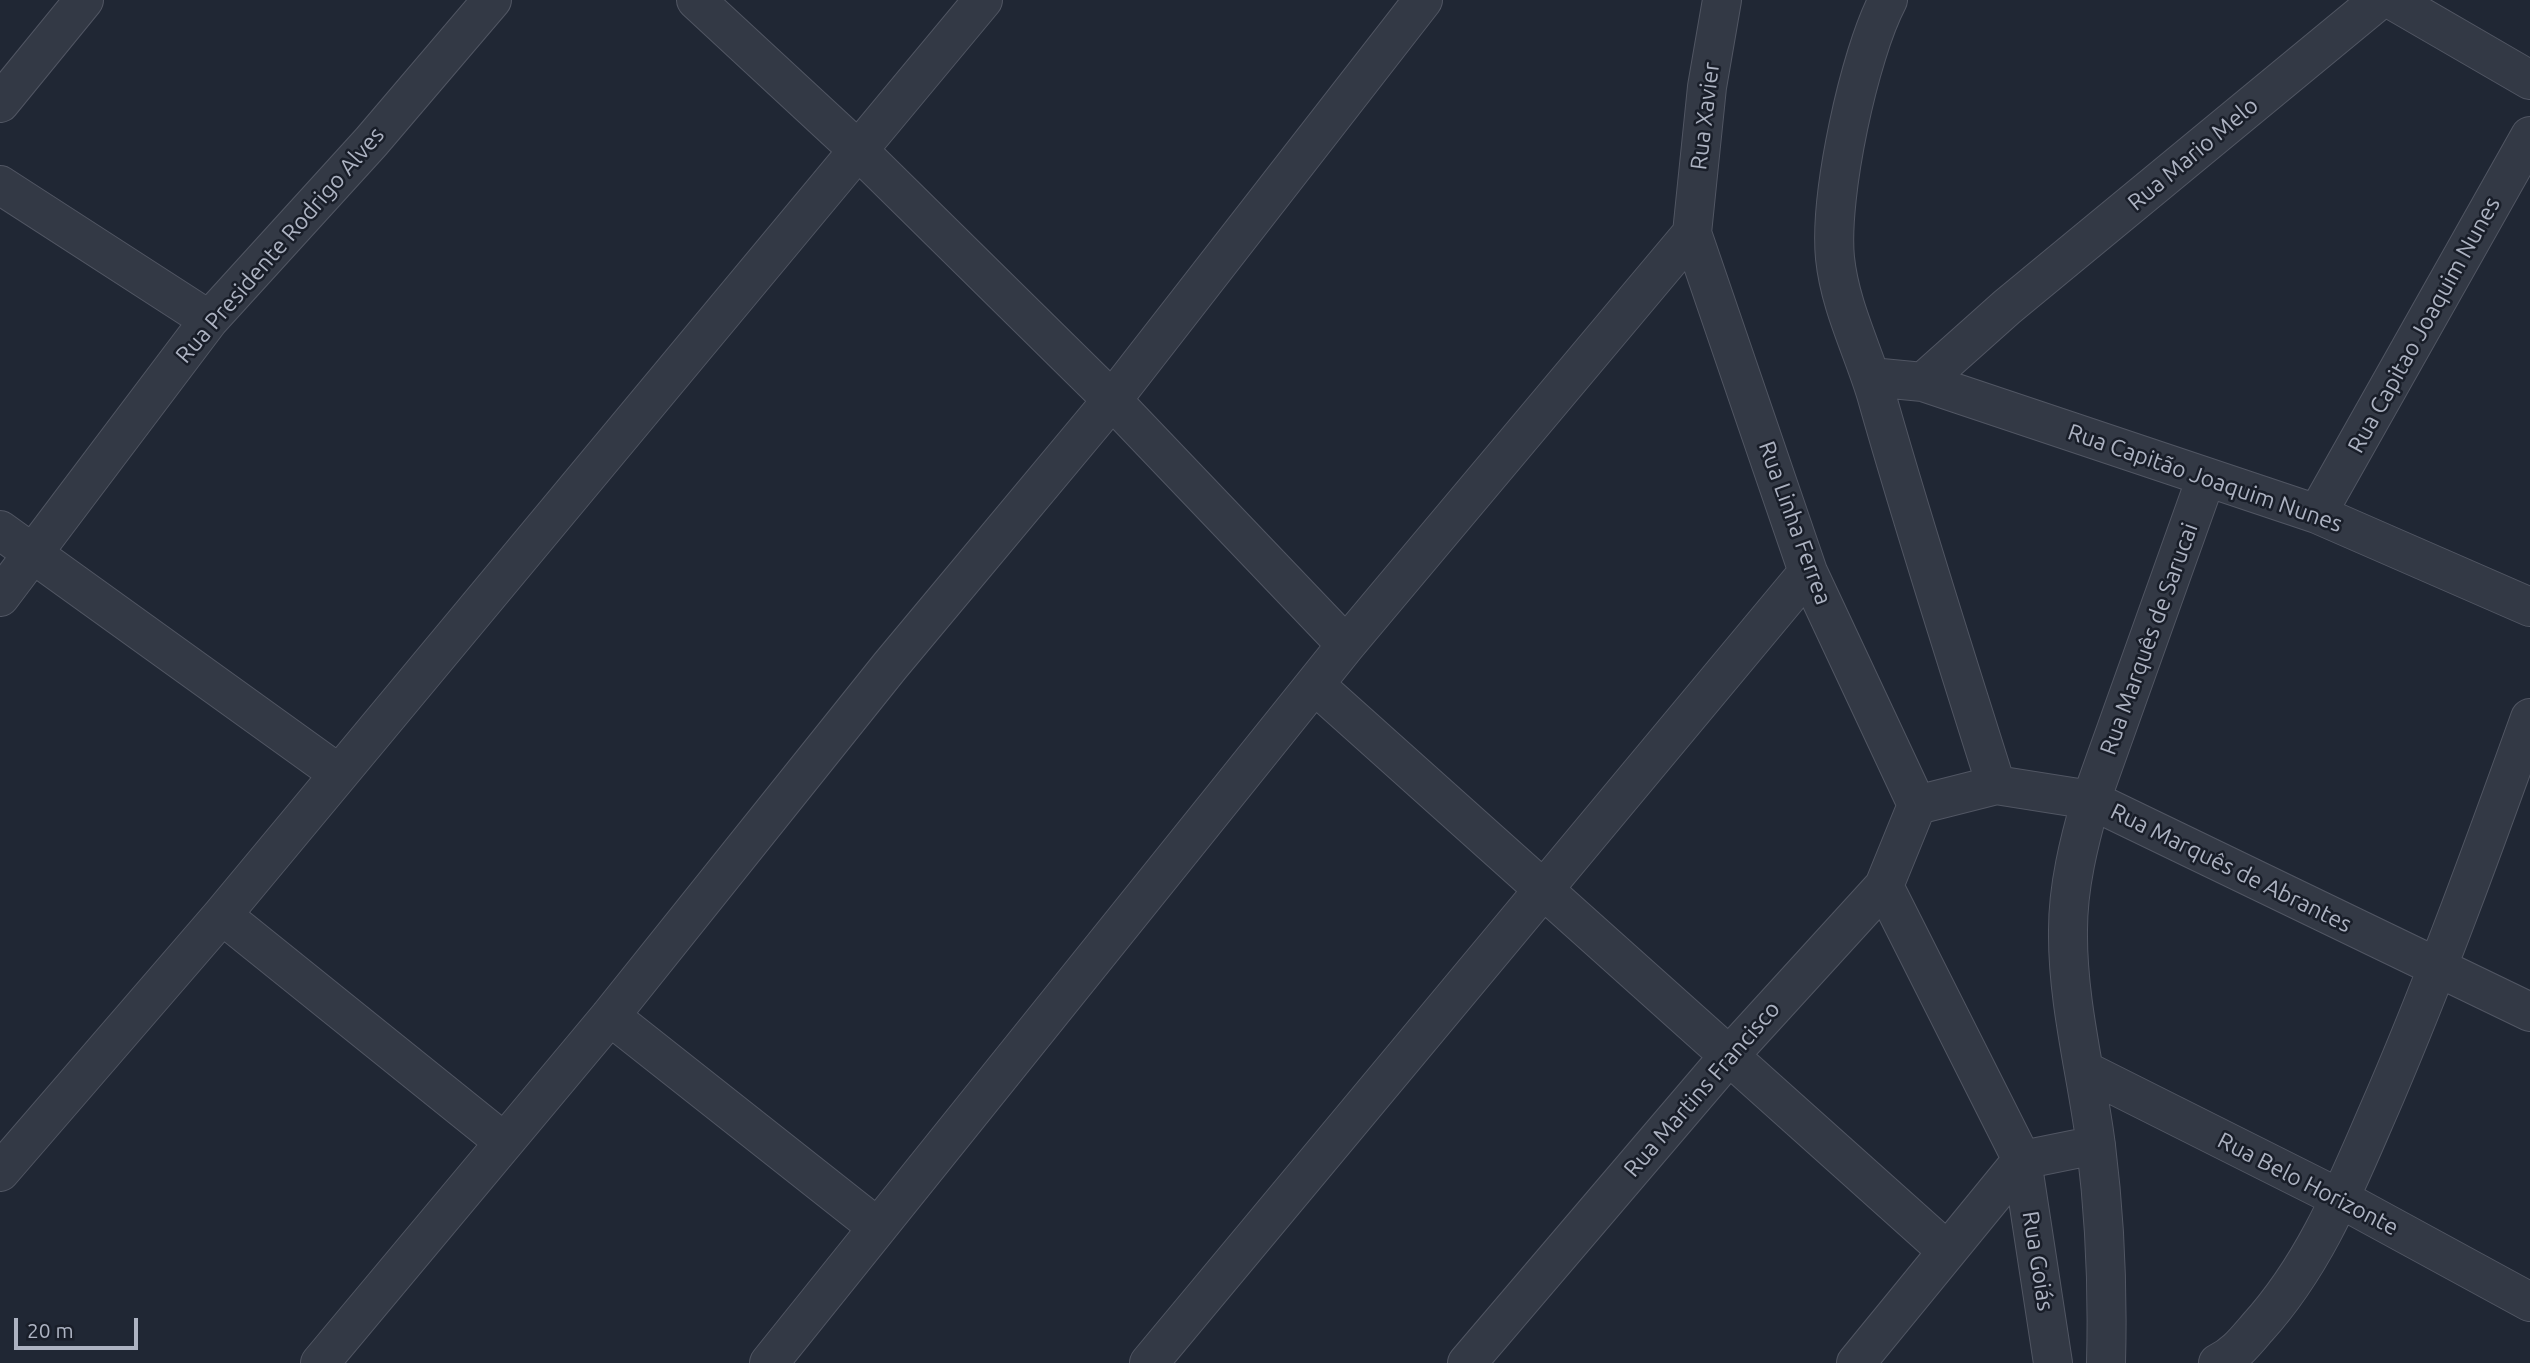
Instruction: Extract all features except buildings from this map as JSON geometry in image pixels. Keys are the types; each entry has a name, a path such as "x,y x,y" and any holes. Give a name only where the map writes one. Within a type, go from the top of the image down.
{"street":[{"path":"0,103 84,0"},
{"name":"Rua Presidente Rodrigo Alves","path":"0,597 209,320 371,142 492,0"},
{"path":"696,0 858,150 1112,400 1346,645"},
{"path":"0,1172 222,915 983,0"},
{"path":"320,1363 610,1016 890,666 1112,400 1423,0"},
{"name":"Rua Xavier","path":"1692,233 1707,87 1722,0"},
{"path":"1888,0 1880,15 1856,88 1839,193 1835,256 1844,309 1871,377 1911,517 1996,785"},
{"name":"Rua Mario Melo","path":"1923,382 2007,307 2379,0"},
{"path":"2392,0 2530,80"},
{"name":"Rua Capitao Joaquim Nunes","path":"2317,514 2530,136"},
{"path":"0,186 209,320"},
{"path":"769,1363 1346,645 1692,233"},
{"name":"Rua Linha Ferrea","path":"1692,233 1808,572 1917,805"},
{"name":"Rua Capitão Joaquim Nunes","path":"1871,377 1923,382 2317,514 2530,607"},
{"name":"Rua Marquês de Sarucai","path":"2106,1363 2108,1304 2105,1227 2096,1145 2072,985 2068,929 2077,849 2091,800 2206,478"},
{"path":"0,530 33,551 340,774"},
{"path":"1149,1363 1545,892 1808,572"},
{"path":"1315,685 1946,1250"},
{"path":"2218,1363 2231,1357 2275,1309 2313,1254 2340,1199 2439,969 2530,718"},
{"name":"Rua Marquês de Abrantes","path":"1917,805 1996,785 2091,800 2530,1012"},
{"name":"Rua Martins Francisco","path":"1466,1363 1728,1057 1884,886 1917,805"},
{"name":"Rua Goiás","path":"1884,886 2022,1160 2056,1361"},
{"path":"222,915 504,1142"},
{"path":"610,1016 877,1227"},
{"name":"Rua Belo Horizonte","path":"2084,1070 2340,1199 2530,1302"},
{"path":"1856,1363 2022,1160 2096,1145"}]}
